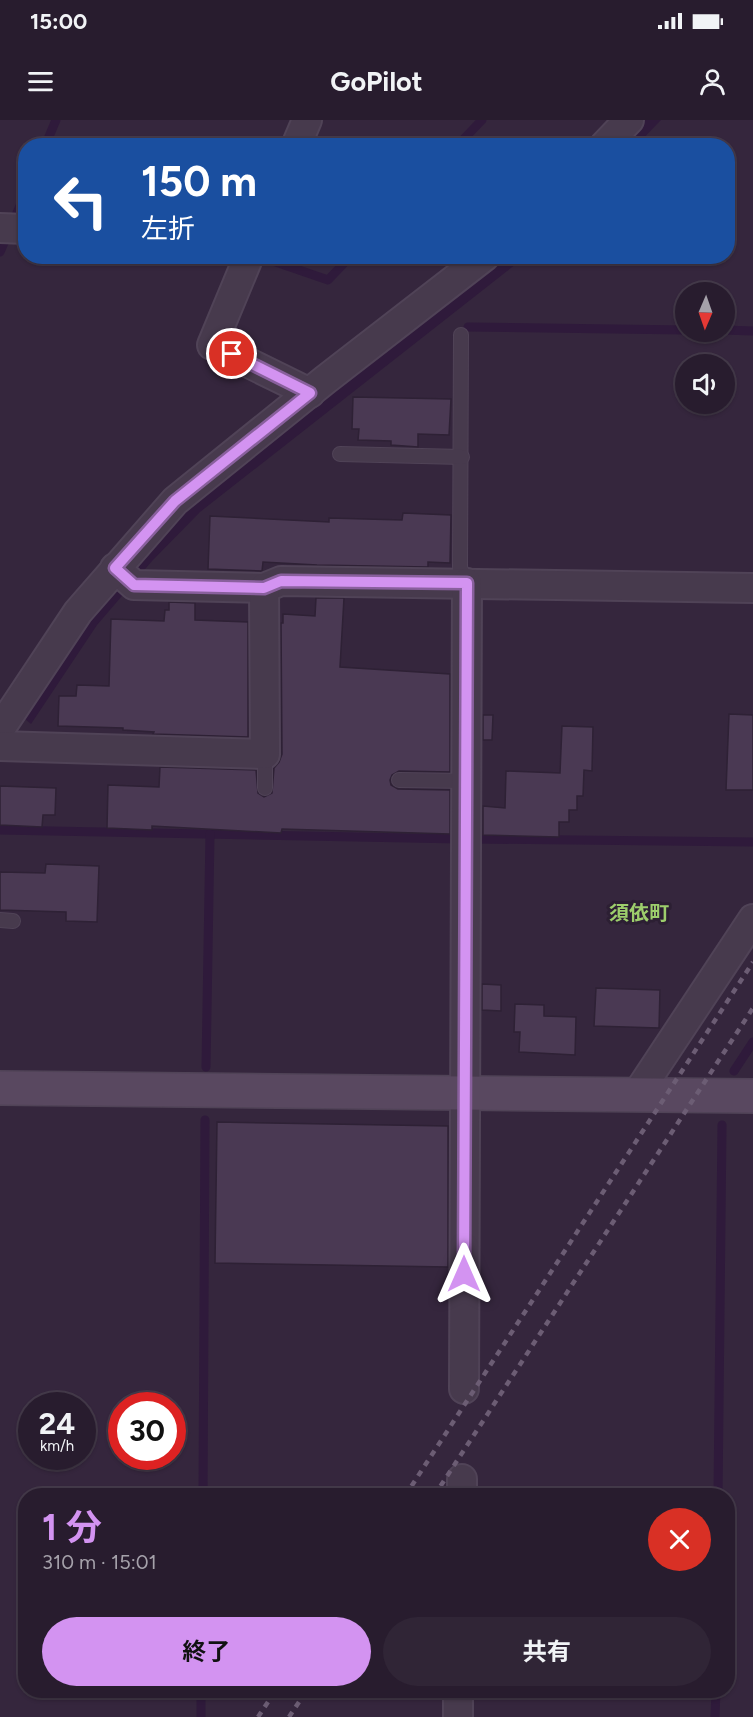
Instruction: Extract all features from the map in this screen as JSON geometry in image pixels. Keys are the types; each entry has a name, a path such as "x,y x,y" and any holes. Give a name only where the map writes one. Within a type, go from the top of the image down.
{"street":[{"path":"299,138 307,120"},
{"path":"612,138 629,120"},
{"path":"246,264 212,345 310,393"},
{"path":"0,729 78,612 125,576 175,501 475,264"},
{"path":"125,576 264,588 281,581 753,588"},
{"path":"464,1389 467,583"},
{"path":"0,746 265,753 264,588"},
{"path":"637,1094 753,919"},
{"path":"0,1088 753,1096"},
{"path":"458,1698 458,1717"}],"lane":[{"path":"461,335 460,568 467,583"},
{"path":"340,454 462,457"},
{"path":"265,753 265,788"},
{"path":"399,780 467,780"}],"shaded area":[{"path":"640,120 661,120 644,138 623,138"},
{"path":"492,264 516,264 200,512 152,561 97,625 31,724 19,714 85,619 185,504 312,401"}],"building":[{"path":"353,397 451,399 449,435 418,434 418,447 391,445 391,441 358,440 359,429 352,429"},
{"path":"403,513 451,515 450,563 428,562 428,567 263,562 262,571 208,569 210,516 329,522 329,518 402,520"},
{"path":"316,598 344,598 340,667 450,674 450,772 399,771 392,775 390,780 391,785 398,789 450,790 450,834 282,829 281,833 152,826 152,830 107,828 108,785 159,787 160,767 256,770 258,793 264,797 272,793 274,768 282,754 281,623 283,623 283,614 315,616"},
{"path":"169,602 195,603 195,620 248,622 248,737 153,734 154,732 123,730 123,728 58,726 59,696 76,696 77,685 109,686 111,619 164,621 165,610 169,610"},
{"path":"729,714 753,715 753,790 726,790"},
{"path":"483,715 493,715 492,740 483,740"},
{"path":"562,726 593,727 592,771 584,770 583,796 577,796 577,810 569,810 569,822 559,822 559,837 483,835 483,806 505,808 506,771 560,773"},
{"path":"0,786 56,788 55,815 43,815 42,827 0,825"},
{"path":"46,864 99,866 97,922 66,921 66,912 0,910 0,872 45,873"},
{"path":"482,984 501,985 501,1011 482,1010"},
{"path":"596,988 660,990 659,1028 594,1026"},
{"path":"515,1004 544,1005 544,1016 576,1017 575,1055 519,1052 520,1032 514,1032"},
{"path":"217,1122 448,1126 448,1267 215,1263"}],"waterway":[{"path":"48,138 56,120"},
{"path":"465,138 482,120"},
{"path":"0,252 18,210"},
{"path":"281,264 328,280 343,264"},
{"path":"468,327 675,330"},
{"path":"735,330 753,331"},
{"path":"0,830 460,839"},
{"path":"206,1067 210,834"},
{"path":"475,839 753,842"},
{"path":"734,1071 753,1042"},
{"path":"203,1488 205,1120"},
{"path":"718,1488 722,1125"},
{"path":"201,1698 201,1717"},
{"path":"715,1717 716,1698"}],"railway":[{"path":"410,1488 753,962"},
{"path":"439,1488 753,1008"},
{"path":"258,1717 271,1698"},
{"path":"289,1717 302,1698"}],"district":[{"name":"須依町","path":"639,913"}],"route":[{"path":"232,354 310,393 175,501 115,568 134,585 264,588 281,581 467,583 464,1274"}]}
